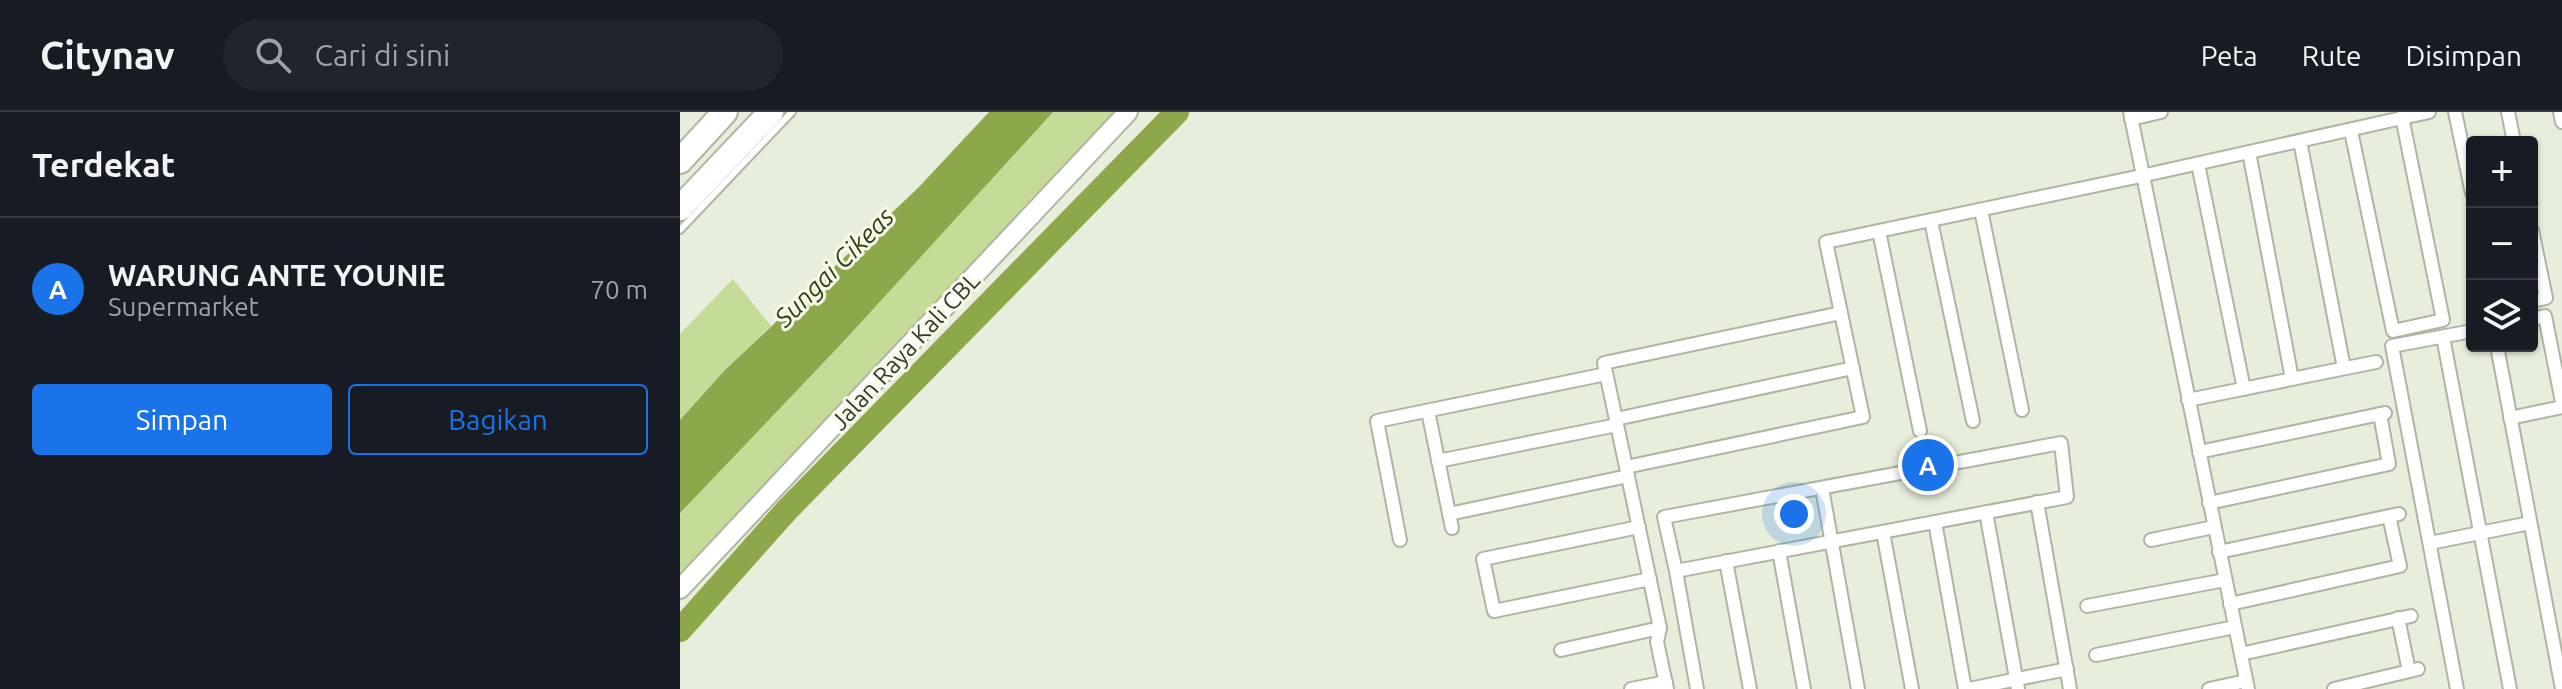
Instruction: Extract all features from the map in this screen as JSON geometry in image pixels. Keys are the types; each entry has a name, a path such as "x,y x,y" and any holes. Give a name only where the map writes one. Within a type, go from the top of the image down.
{"highway":[{"path":"680,161 725,112"},
{"path":"680,208 771,112"}],"main road":[{"name":"Jalan Raya Kali CBL","path":"680,589 1128,112"}],"street":[{"path":"2161,112 2130,115 2247,685 2209,689"},
{"path":"1449,514 1863,417 1826,242 2429,112"},
{"path":"2455,112 2466,164"},
{"path":"2508,112 2513,136"},
{"path":"2560,112 2562,122"},
{"path":"2351,131 2393,331 2443,320 2402,117"},
{"path":"2300,141 2344,368"},
{"path":"2249,152 2292,379"},
{"path":"2198,164 2244,389"},
{"path":"1981,210 2022,410"},
{"path":"1931,221 1973,421"},
{"path":"1879,231 1920,431"},
{"path":"2538,259 2546,298 2538,300"},
{"path":"1631,689 1666,685 1657,642 1660,628 1604,363 1841,313"},
{"path":"2510,418 2562,405 2545,316 2538,318"},
{"path":"2457,689 2392,346 2466,332"},
{"path":"2443,337 2510,689"},
{"path":"2498,352 2562,689"},
{"path":"2188,400 2376,362"},
{"path":"1438,461 1853,368"},
{"path":"1400,540 1377,421 1606,374"},
{"path":"1428,411 1452,528"},
{"path":"2199,452 2384,413 2389,464 2209,503"},
{"path":"1676,571 2067,497 2061,443 1664,517 1697,689"},
{"path":"1822,488 1858,689"},
{"path":"2037,502 2070,689"},
{"path":"1986,512 2017,684"},
{"path":"2219,552 2394,515 2400,566 2230,604"},
{"path":"1935,522 1967,689 2017,684 2067,669"},
{"path":"2430,543 2530,523"},
{"path":"1639,527 1483,559 1494,611 1650,579"},
{"path":"2151,540 2214,527"},
{"path":"1883,532 1912,689"},
{"path":"1779,551 1804,689"},
{"path":"1726,561 1750,689"},
{"path":"2087,606 2225,580"},
{"path":"2241,654 2405,617 2414,670 2334,689"},
{"path":"2096,655 2235,627"},
{"path":"1561,650 1660,628"}],"lane":[{"path":"680,230 792,112"}],"shaded area":[{"path":"989,112 1053,112 843,342 680,513 680,420 724,371 918,188"},
{"path":"1053,112 1128,112 680,589 680,513"},
{"path":"733,279 771,326 724,371 680,420 680,334"}],"waterway":[{"path":"680,630 786,511 1177,112"}],"place":[{"name":"WARUNG ANTE YOUNIE","path":"1928,465"}],"water label":[{"name":"Sungai Cikeas","path":"834,267"}]}
